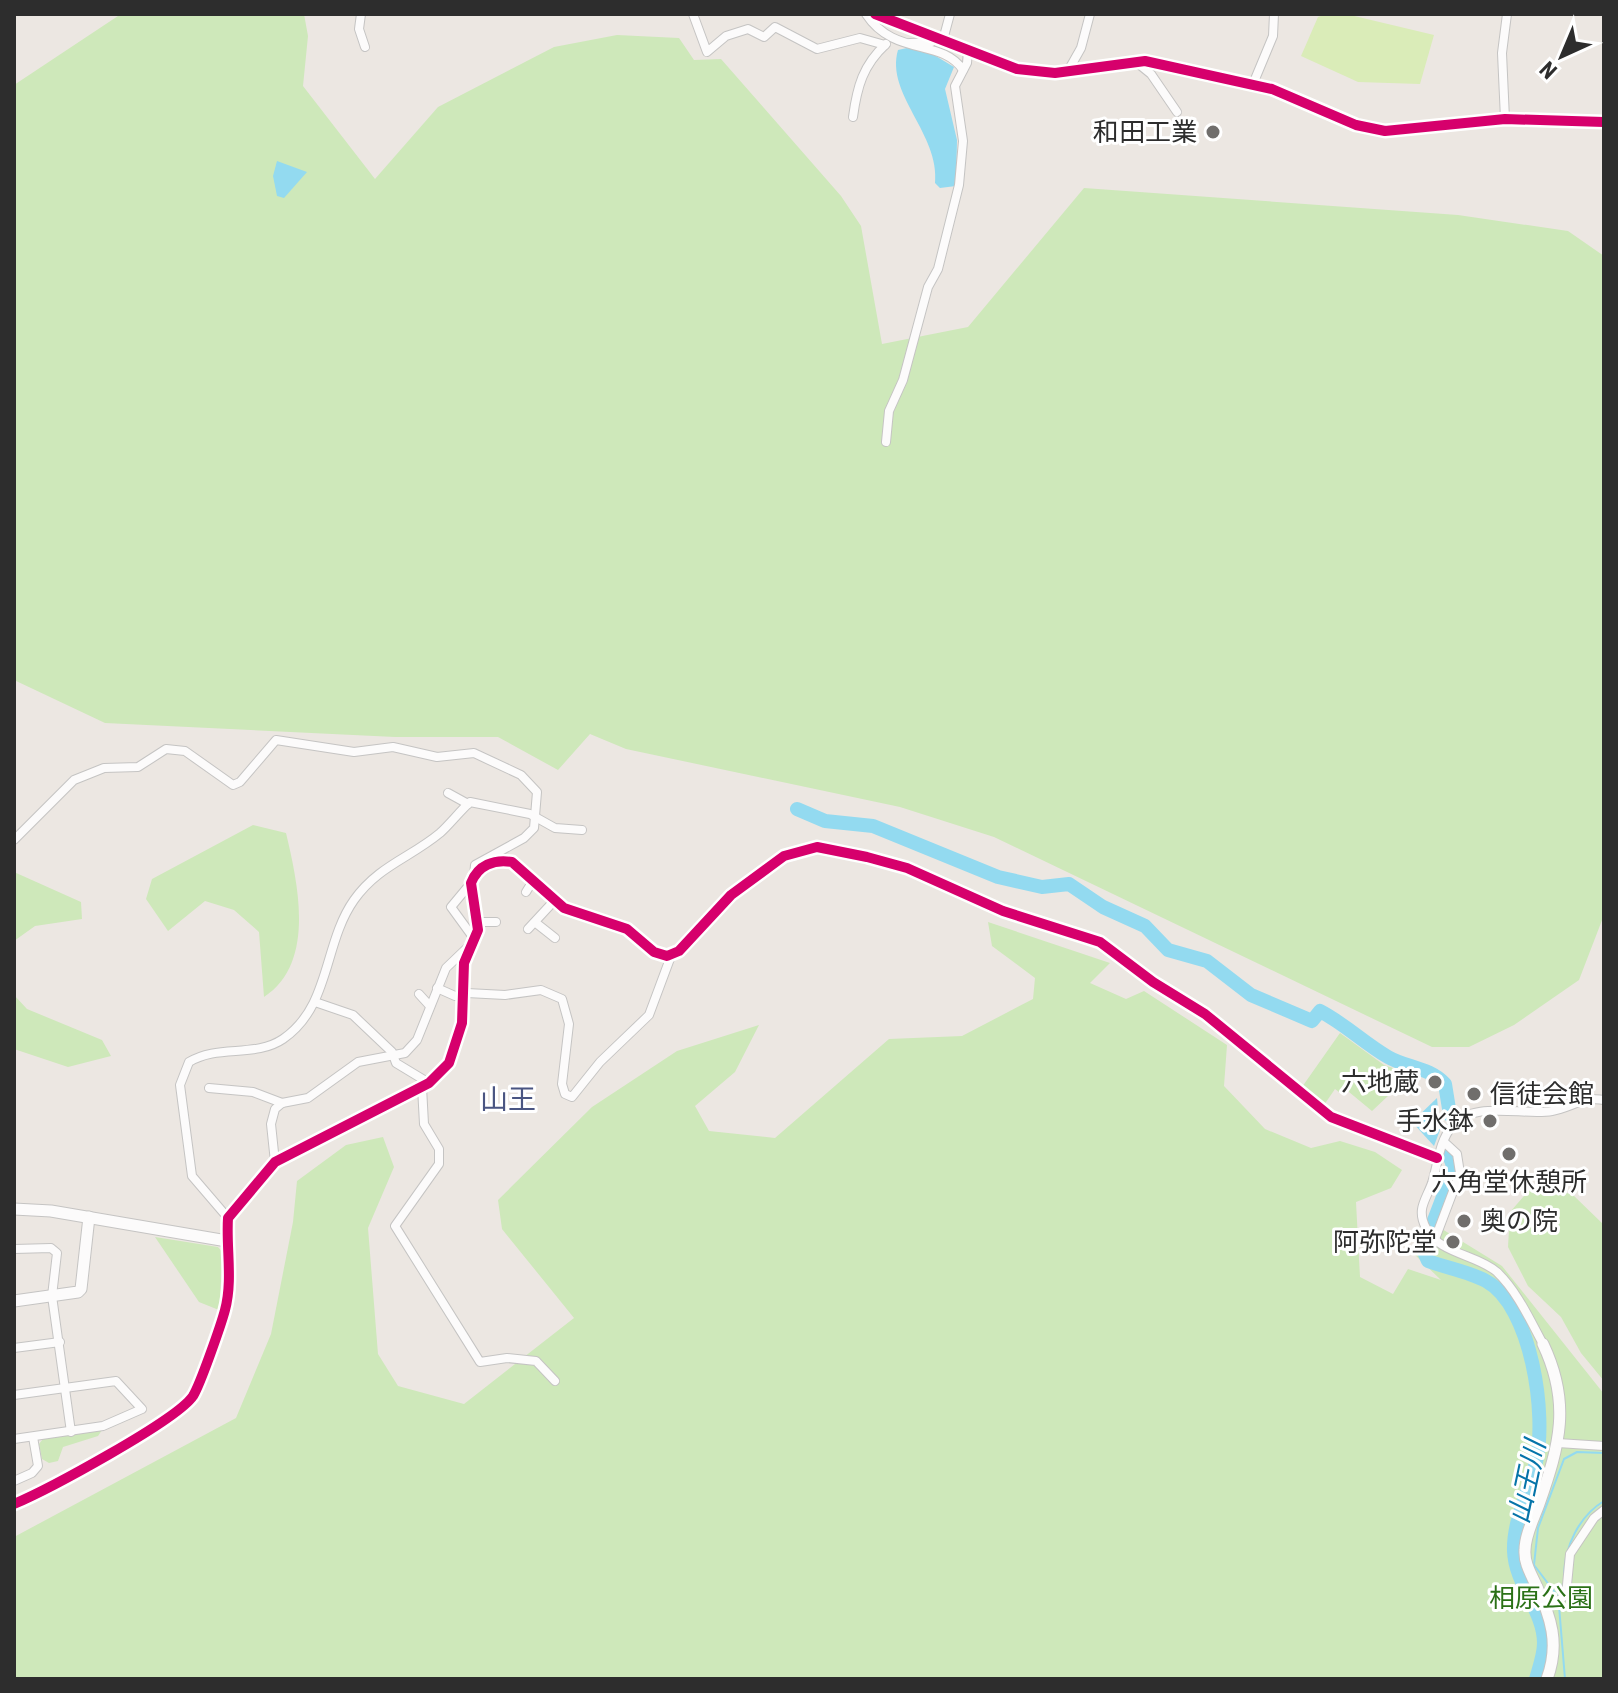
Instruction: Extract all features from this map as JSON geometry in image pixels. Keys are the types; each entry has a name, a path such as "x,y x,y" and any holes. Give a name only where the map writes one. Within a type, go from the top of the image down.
{"street":[{"path":"361,14 359,29 365,47"},
{"path":"693,14 707,52 737,31 748,29 764,37 775,27 817,49 860,38 888,43 932,42 939,39 950,14"},
{"path":"866,14 888,43"},
{"path":"875,14 1017,69 1055,73 1134,60 1253,84 1356,125 1385,131 1505,119 1604,122"},
{"path":"1068,71 1081,48 1090,14"},
{"path":"1253,84 1273,36 1274,14"},
{"path":"1505,119 1502,53 1507,14"},
{"path":"853,117 857,84 873,57 888,43"},
{"path":"907,43 952,57 963,70"},
{"path":"886,442 889,411 903,380 928,287 938,269 959,185 963,141 955,86 968,51"},
{"path":"1134,60 1151,74 1177,112"},
{"path":"14,840 74,780 104,768 138,767 166,749 176,748 200,759 233,785 240,782 276,740 354,752 393,747 418,755 474,753 500,763 529,781 538,796 537,817 531,832 475,865 472,879 478,922 464,963 462,1023 444,1070 426,1085 275,1162 228,1218 230,1254 225,1309 191,1399 176,1412 128,1441 14,1504"},
{"path":"448,793 468,804"},
{"path":"228,1218 192,1176 181,1074 189,1062 199,1056 260,1048 281,1041 304,1020 315,1002 343,918 356,897 393,860 439,834 468,804 475,801 537,817 555,828 582,830"},
{"path":"437,988 455,996 505,995 541,990 562,999 569,1024 562,1084 565,1094 572,1097 600,1062 649,1015 671,956 731,895 784,856 817,847 907,868 1003,911 1100,942 1153,982 1215,1021 1331,1117 1437,1158"},
{"path":"473,942 454,917 451,907 484,866 502,860 512,862 534,879 564,908 627,929 658,955 671,956"},
{"path":"526,892 534,879"},
{"path":"554,901 532,926 555,938"},
{"path":"478,922 496,922"},
{"path":"209,1088 253,1092 282,1103 308,1098 358,1062 405,1053 417,1040 446,968 473,942"},
{"path":"419,994 429,1005"},
{"path":"315,1002 353,1015 396,1063 426,1085"},
{"path":"426,1085 424,1124 439,1149 439,1164 395,1226 480,1362 507,1358 536,1361 555,1381"},
{"path":"1547,1679 1555,1651 1550,1608 1528,1570 1525,1550 1558,1443 1561,1402 1543,1344 1519,1302 1495,1271 1435,1239 1423,1223 1421,1208 1451,1126 1468,1116 1552,1111 1580,1100 1604,1100"},
{"path":"275,1162 272,1116 282,1103"},
{"path":"1435,1239 1460,1173 1457,1154 1444,1142"},
{"path":"14,1209 89,1217 227,1241"},
{"path":"14,1301 81,1289 89,1217"},
{"path":"14,1249 51,1248 57,1253 52,1296 71,1432"},
{"path":"14,1348 60,1342"},
{"path":"14,1395 116,1381 141,1403 142,1409 103,1426 14,1439"},
{"path":"14,1481 32,1473 38,1466 33,1437"},
{"path":"1558,1443 1604,1446"},
{"path":"1550,1608 1563,1599 1568,1588 1570,1554 1594,1518 1604,1510"}],"green space":[{"path":"121,14 304,14 308,36 303,86 375,179 438,107 554,47 617,35 679,38 694,60 721,59 841,196 861,226 882,344 968,327 1084,188 1458,215 1568,231 1604,256 1604,915 1579,980 1514,1025 1469,1047 1432,1047 994,837 900,807 626,749 590,734 558,770 498,737 395,737 105,723 14,680 14,85"},
{"path":"1346,14 1434,35 1420,84 1358,82 1301,56 1318,17"},
{"path":"253,825 286,833 298,898 297,944 291,964 280,982 264,997 259,932 234,910 205,901 168,931 146,899 152,879"},
{"path":"14,872 81,902 82,919 35,926 14,941"},
{"name":"相原公園","path":"988,922 1110,963 1090,983 1126,999 1144,991 1227,1045 1224,1086 1265,1129 1311,1148 1340,1141 1375,1152 1402,1170 1391,1188 1356,1202 1360,1277 1393,1294 1408,1269 1441,1280 1415,1255 1442,1229 1502,1266 1604,1394 1604,1679 14,1679 14,1537 236,1418 271,1334 293,1222 297,1181 346,1145 383,1137 394,1167 368,1228 378,1354 398,1386 464,1404 574,1318 502,1229 498,1200 592,1107 677,1051 759,1025 735,1072 695,1106 709,1131 775,1138 889,1039 962,1036 1033,999 1035,978 992,946"},
{"path":"14,995 27,1009 102,1040 111,1056 68,1067 14,1049"},
{"path":"1340,1033 1384,1065 1407,1073 1405,1080 1372,1111 1343,1087 1339,1092 1335,1089 1324,1105 1302,1087"},
{"path":"1532,1187 1572,1194 1604,1225 1604,1381 1581,1353 1561,1317 1528,1286 1508,1247 1510,1212"},
{"path":"155,1237 218,1247 223,1253 219,1310 199,1302"},
{"path":"102,1430 98,1436 63,1447 58,1461 49,1463 42,1459 39,1444 43,1439"}],"water":[{"path":"907,48 934,55 954,67 945,89 957,140 956,186 940,188 935,183 930,148 899,82 896,66 898,50"},
{"path":"277,161 307,172 284,198 277,196 273,176"},
{"path":"1437,1098 1440,1130 1434,1146 1412,1122"}],"waterway":[{"path":"797,809 825,821 873,826 998,877 1042,887 1069,884 1103,907 1145,926 1168,950 1207,961 1251,995 1312,1021 1320,1011 1395,1061 1439,1078 1445,1084 1450,1115"},
{"name":"山王川","path":"1433,1223 1454,1168 1447,1150"},
{"name":"山王川","path":"1429,1239 1424,1252 1428,1261 1480,1278 1502,1294 1515,1313 1532,1364 1537,1391 1539,1442 1516,1529 1514,1551 1519,1575 1543,1631 1543,1652 1536,1679"},
{"path":"1556,1594 1534,1565 1538,1528 1564,1459 1577,1452 1604,1453"},
{"path":"1564,1574 1567,1553 1575,1533 1587,1515 1604,1501"},
{"path":"1558,1596 1563,1584"},
{"path":"1559,1606 1565,1679"}],"cycle path":[{"path":"875,14 1017,69 1055,73 1145,61 1272,89 1356,125 1385,131 1505,119 1604,122"},
{"path":"14,1504 138,1437 193,1396 225,1310 229,1276 228,1218 275,1162 429,1083 449,1063 462,1023 464,963 478,930 471,883 482,868 499,861 512,862 564,908 627,929 654,952 667,956 679,951 731,895 784,856 817,847 907,868 1003,911 1100,942 1153,982 1205,1014 1331,1117 1437,1158"}],"place":[{"name":"和田工業","path":"1213,132"},
{"name":"六地蔵","path":"1435,1082"},
{"name":"信徒会館","path":"1474,1094"},
{"name":"手水鉢","path":"1490,1121"},
{"name":"六角堂休憩所","path":"1509,1154"},
{"name":"奥の院","path":"1464,1221"},
{"name":"阿弥陀堂","path":"1453,1242"}],"district":[{"name":"山王","path":"508,1099"}]}
